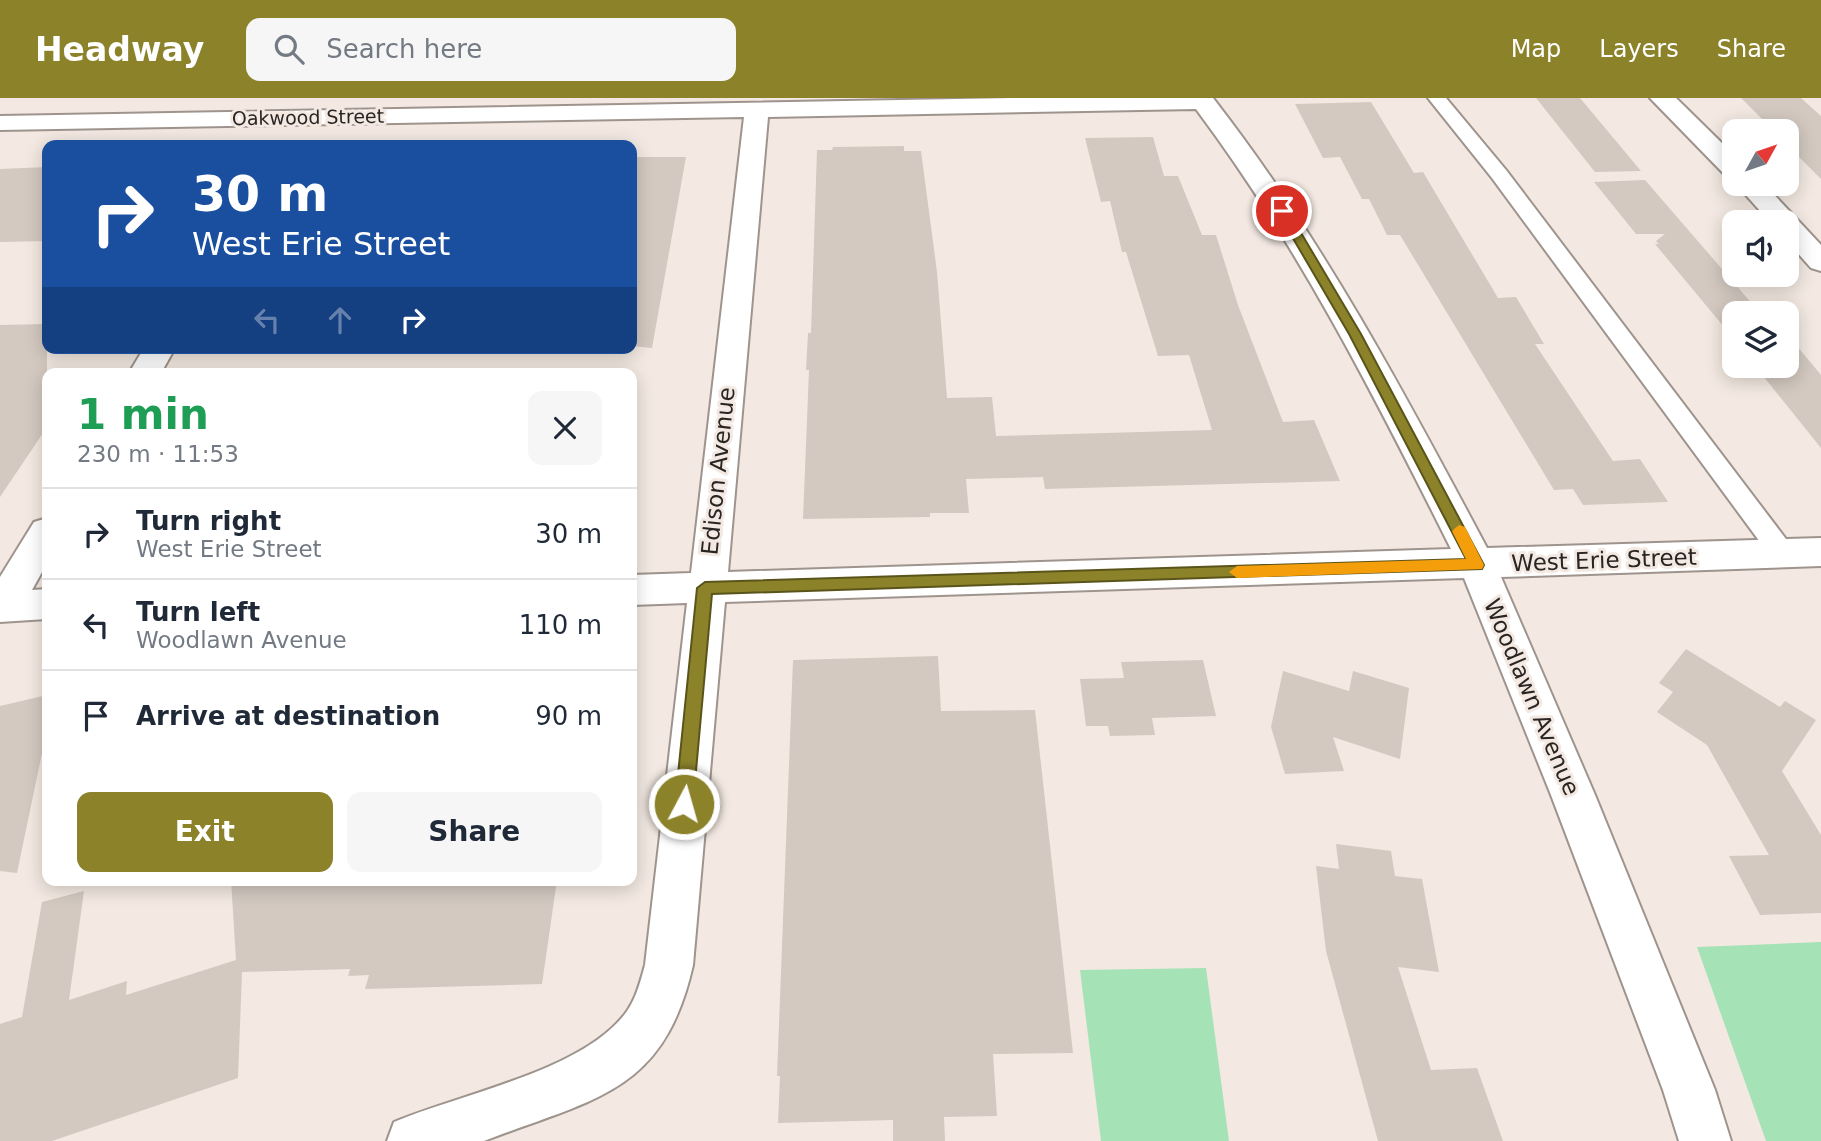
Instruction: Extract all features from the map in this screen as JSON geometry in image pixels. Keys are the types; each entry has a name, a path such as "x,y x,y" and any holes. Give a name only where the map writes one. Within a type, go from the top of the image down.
{"street":[{"path":"1662,98 1722,157"},
{"name":"Oakwood Street","path":"0,123 1202,100"},
{"name":"Woodlawn Avenue","path":"1202,100 1259,174 1306,248 1406,426 1477,565 1573,795 1689,1090 1705,1141"},
{"name":"Edison Avenue","path":"413,1141 582,1078 615,1058 639,1037 661,1003 669,965 705,588 757,108"},
{"path":"288,140 302,117"},
{"path":"1760,196 1774,210"},
{"path":"1799,237 1821,262"},
{"path":"1,607 42,540"},
{"name":"West Erie Street","path":"637,590 1821,552"},
{"path":"1,607 42,604"}],"lane":[{"path":"1437,98 1499,174 1783,554"}],"green space":[{"path":"1821,942 1821,1141 1766,1141 1697,947"},
{"path":"1206,968 1229,1141 1101,1141 1080,970"}],"building":[{"path":"1536,98 1580,98 1641,171 1595,172"},
{"path":"1741,98 1801,98 1821,116 1821,179 1799,157 1799,119 1762,119"},
{"path":"1371,102 1414,173 1423,172 1498,298 1516,297 1544,344 1535,344 1613,461 1640,459 1668,502 1583,505 1573,489 1554,490 1400,235 1387,235 1369,199 1362,199 1340,157 1323,158 1295,104"},
{"path":"1153,137 1164,176 1178,176 1202,235 1216,235 1238,305 1283,422 1314,420 1340,481 1045,489 1043,477 966,479 969,513 930,513 930,517 803,519 809,370 806,370 808,333 811,333 817,150 832,150 833,147 904,146 904,151 921,151 937,272 947,398 992,397 996,436 1212,430 1189,355 1158,356 1126,252 1122,252 1110,201 1101,202 1085,138"},
{"path":"637,157 686,157 652,348 637,346"},
{"path":"42,167 42,241 0,242 0,169"},
{"path":"1645,180 1722,269 1722,287 1738,287 1750,301 1722,301 1722,325 1655,244 1659,244 1656,241 1665,234 1636,234 1594,182"},
{"path":"42,324 42,354 47,354 47,368 42,368 42,434 0,497 0,325"},
{"path":"1799,348 1821,375 1821,448 1765,378 1799,378"},
{"path":"1686,649 1780,707 1785,701 1816,720 1782,771 1821,835 1821,913 1760,915 1729,856 1769,855 1707,745 1657,712 1673,692 1659,683"},
{"path":"938,656 941,711 1035,710 1073,1053 993,1054 997,1116 944,1117 945,1141 893,1141 893,1120 778,1123 780,1076 777,1076 793,660"},
{"path":"1203,660 1216,716 1152,718 1155,735 1110,736 1108,726 1086,726 1080,679 1124,678 1121,662"},
{"path":"1283,671 1349,691 1353,671 1409,688 1400,759 1333,737 1344,771 1285,774 1271,727"},
{"path":"42,696 42,753 17,873 0,871 0,706"},
{"path":"1336,844 1391,851 1395,876 1422,879 1439,972 1398,967 1431,1070 1477,1068 1503,1141 1378,1141 1326,951 1316,866 1339,869"},
{"path":"231,886 556,886 542,984 365,989 369,975 348,976 350,969 242,972 238,1078 52,1141 0,1141 0,1024 22,1017 42,902 84,891 69,1000 127,981 126,995 236,960"}],"slow traffic":[{"path":"1237,572 1477,565 1459,531"}],"route":[{"path":"684,804 705,588 1477,565 1355,334 1282,211"}]}
